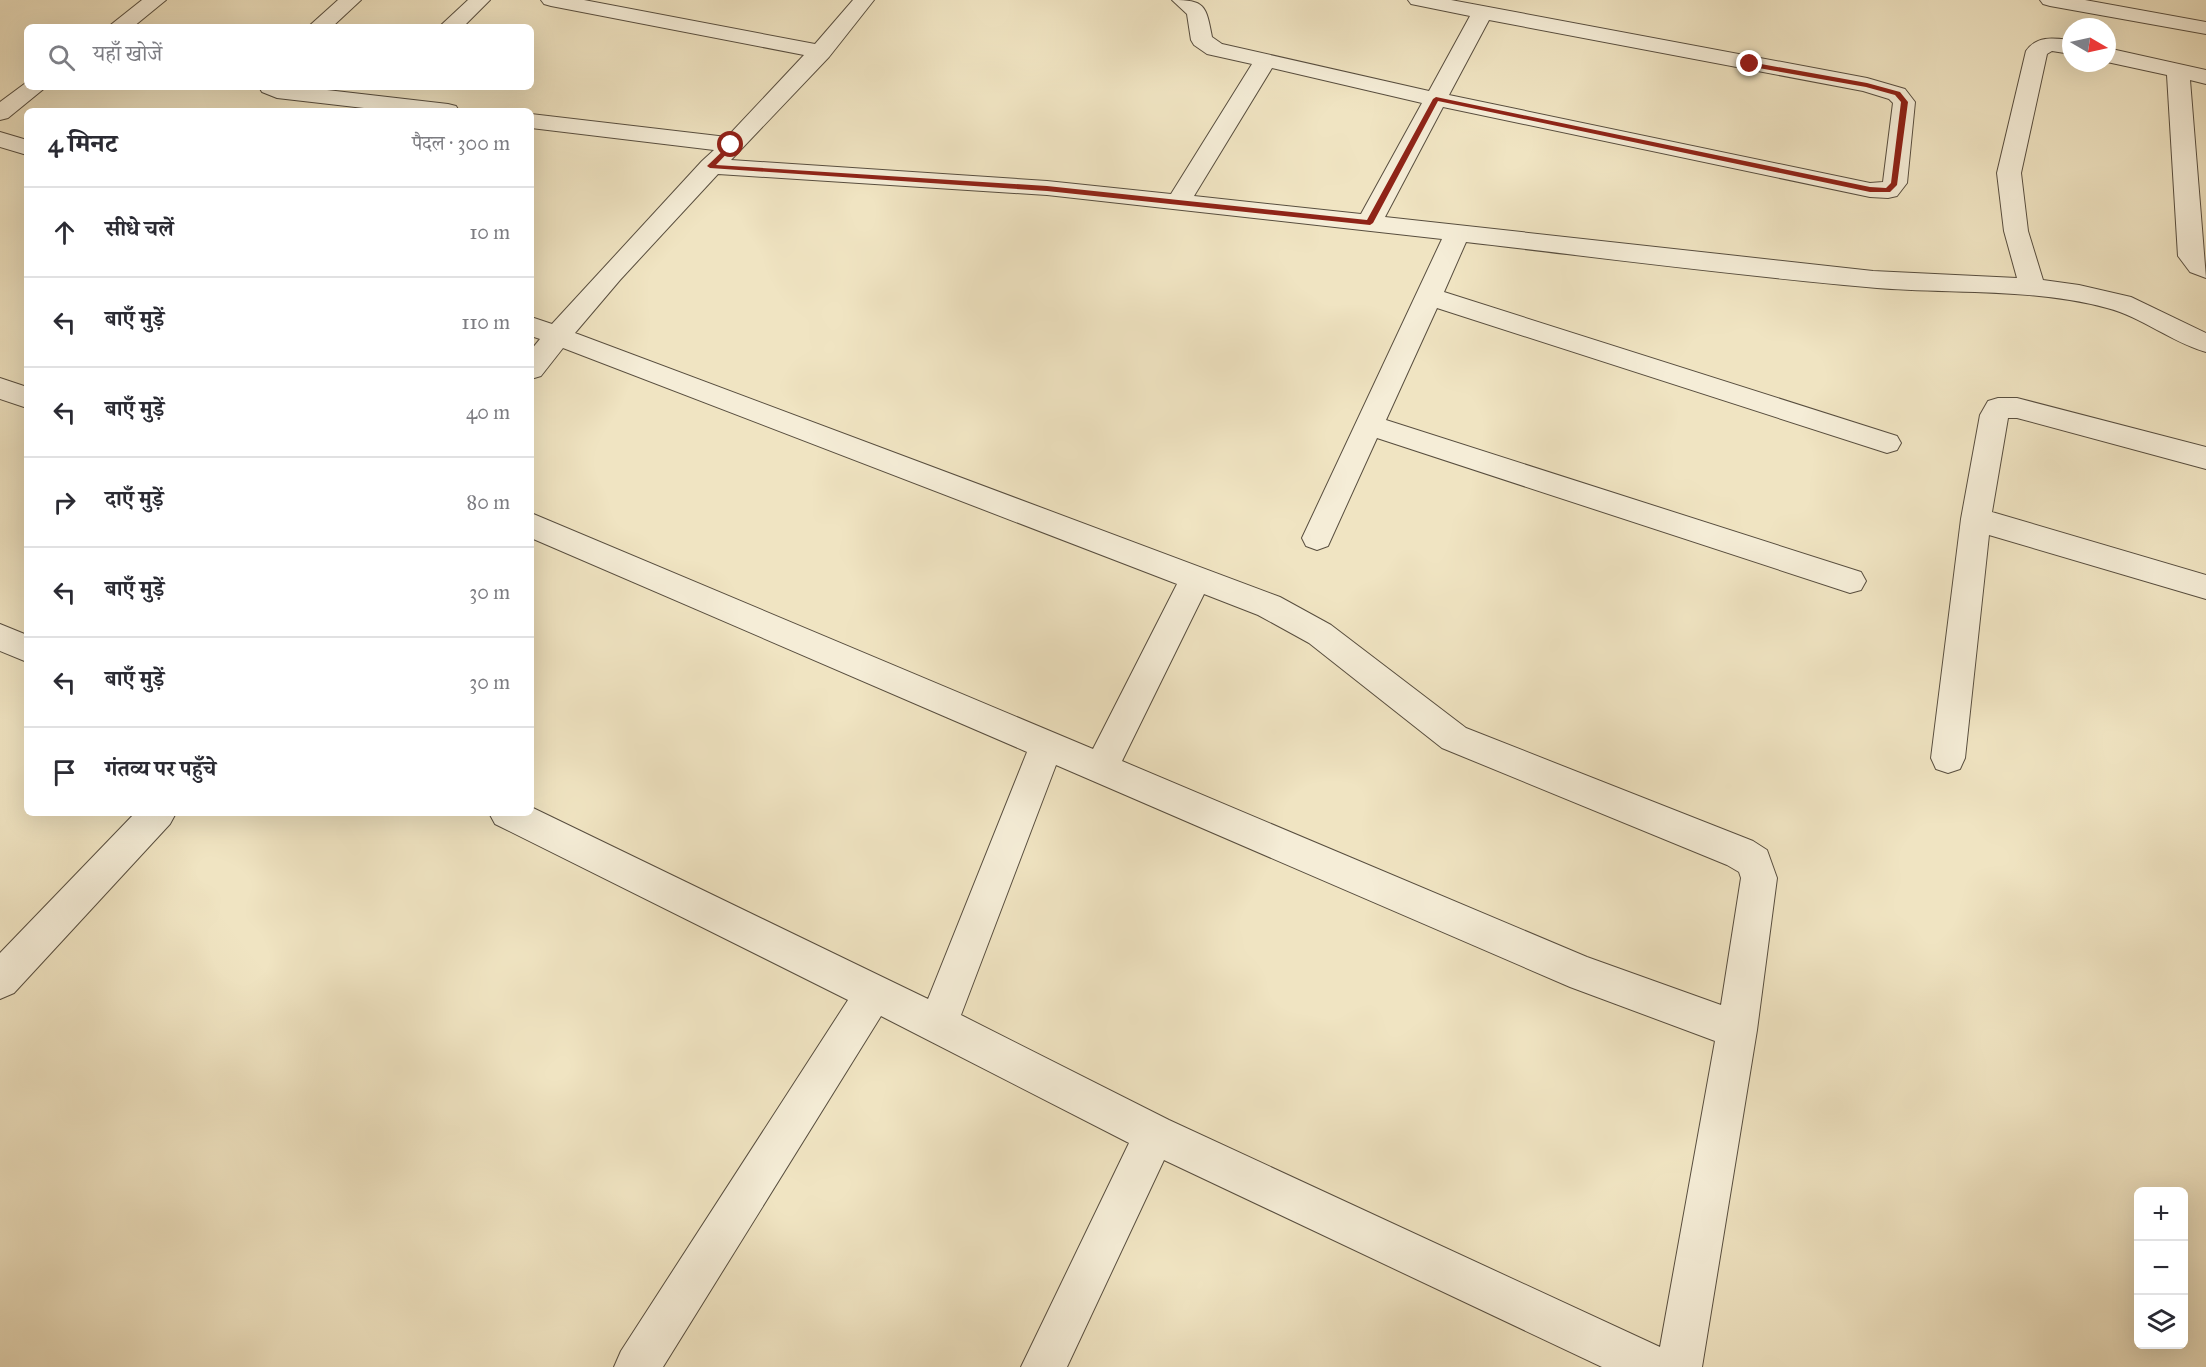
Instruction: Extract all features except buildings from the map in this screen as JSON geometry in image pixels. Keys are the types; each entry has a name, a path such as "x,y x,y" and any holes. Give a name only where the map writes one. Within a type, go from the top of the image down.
{"street":[{"path":"123,24 156,0"},
{"path":"323,24 351,0"},
{"path":"453,24 480,0"},
{"path":"550,0 821,52"},
{"path":"534,360 544,331 821,52 864,0"},
{"path":"1182,0 1197,12 1202,40 1208,45 1266,60 1436,99 1870,190 1888,190 1895,183 1904,102 1897,94 1867,85 1418,0"},
{"path":"2050,0 2206,28"},
{"path":"1370,223 1482,13"},
{"path":"2033,289 2016,231 2009,173 2037,51 2048,44 2062,46"},
{"path":"2116,57 2206,77"},
{"path":"1178,202 1266,60"},
{"path":"2178,70 2191,256 2199,266 2206,270"},
{"path":"5,104 30,90"},
{"path":"274,90 374,94 435,108"},
{"path":"534,121 731,145"},
{"path":"0,139 24,147"},
{"path":"710,166 1047,188 1875,280 2033,289 2106,299 2141,309 2179,333 2206,343"},
{"path":"1317,538 1458,233"},
{"path":"1428,296 1887,443"},
{"path":"544,331 1269,606 1320,634 1454,738 1740,853 1754,862 1759,878 1737,1030 1679,1367"},
{"path":"0,388 24,397"},
{"path":"1948,758 1976,519 1994,415 1998,408 2017,408 2206,458"},
{"path":"1369,425 1850,581"},
{"path":"1976,519 2206,587"},
{"path":"534,526 1583,974 1737,1030"},
{"path":"1101,768 1196,578"},
{"path":"0,637 24,649"},
{"path":"938,1023 1047,745"},
{"path":"0,980 155,816"},
{"path":"513,816 938,1023 1155,1134 1652,1367"},
{"path":"637,1367 874,993"},
{"path":"1044,1367 1155,1134"}],"route":[{"path":"731,145 710,166 1047,188 1370,223 1436,99 1870,190 1888,190 1895,183 1904,102 1897,94 1867,85 1750,64"}]}
